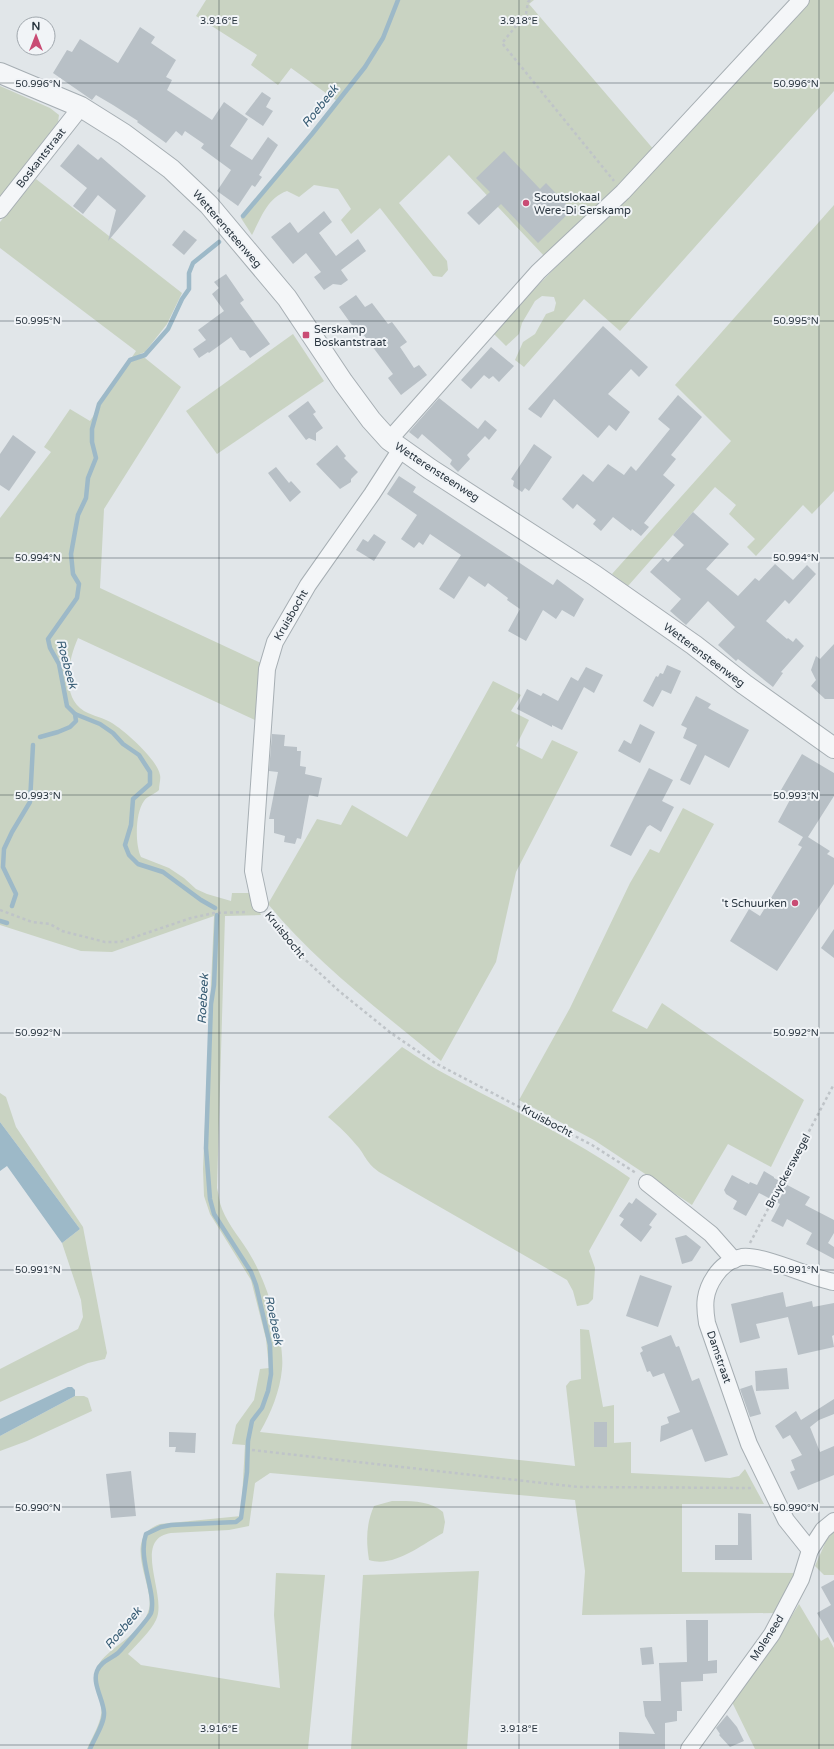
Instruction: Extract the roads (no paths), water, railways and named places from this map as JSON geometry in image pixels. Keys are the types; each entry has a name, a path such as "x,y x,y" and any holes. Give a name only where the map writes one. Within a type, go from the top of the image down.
{"street":[{"name":"Kruisbocht","path":"262,907 253,871 267,668 275,642 308,585 372,494 395,444 538,272 623,192 802,0"},
{"name":"Wetterensteenweg","path":"0,73 82,107 124,134 171,169 209,205 287,298 343,382 371,420 395,444 594,575 694,645 744,684 834,748"},
{"name":"Boskantstraat","path":"0,210 82,107"},
{"path":"647,1183 711,1234 738,1259 765,1261 820,1279 834,1282"},
{"name":"Damstraat","path":"738,1259 720,1269 708,1286 704,1308 707,1323 749,1444 786,1520 810,1550"},
{"name":"Moleneed","path":"689,1749 772,1634 802,1579 810,1550 823,1530 834,1521"}],"water":[{"path":"0,1122 80,1229 62,1243 7,1166 0,1171"},
{"path":"68,1387 72,1387 75,1390 75,1396 0,1436 0,1419"}],"waterway":[{"name":"Roebeek","path":"243,216 312,134 365,67 383,38 398,0"},
{"name":"Roebeek","path":"215,908 201,900 163,872 138,864 129,855 125,845 131,825 133,799 150,784 150,772 139,755 123,744 113,733 100,724 75,714 67,706 59,664 50,648 48,639 77,598 79,584 73,574 71,554 78,515 86,498 88,478 96,458 92,442 92,429 99,404 130,360 145,355 168,329 182,299 189,289 189,273 193,263 219,242"},
{"path":"40,737 70,727 76,721 75,714"},
{"path":"12,906 16,894 3,867 4,849 12,832 30,802 33,745"},
{"name":"Roebeek","path":"90,1749 104,1716 96,1681 97,1671 104,1662 121,1650 151,1613 151,1596 144,1554 146,1534 161,1527 171,1525 236,1522 241,1518 247,1472 248,1441 252,1421 262,1408 268,1391 271,1374 270,1345 256,1285 251,1272 214,1214 210,1199 206,1148 211,1004 214,985 217,915"},
{"path":"0,921 7,923"}],"place":[{"name":"Scoutslokaal Were-Di Serskamp","path":"526,203"},
{"name":"Serskamp Boskantstraat","path":"306,335"},
{"name":"'t Schuurken","path":"795,903"}]}
